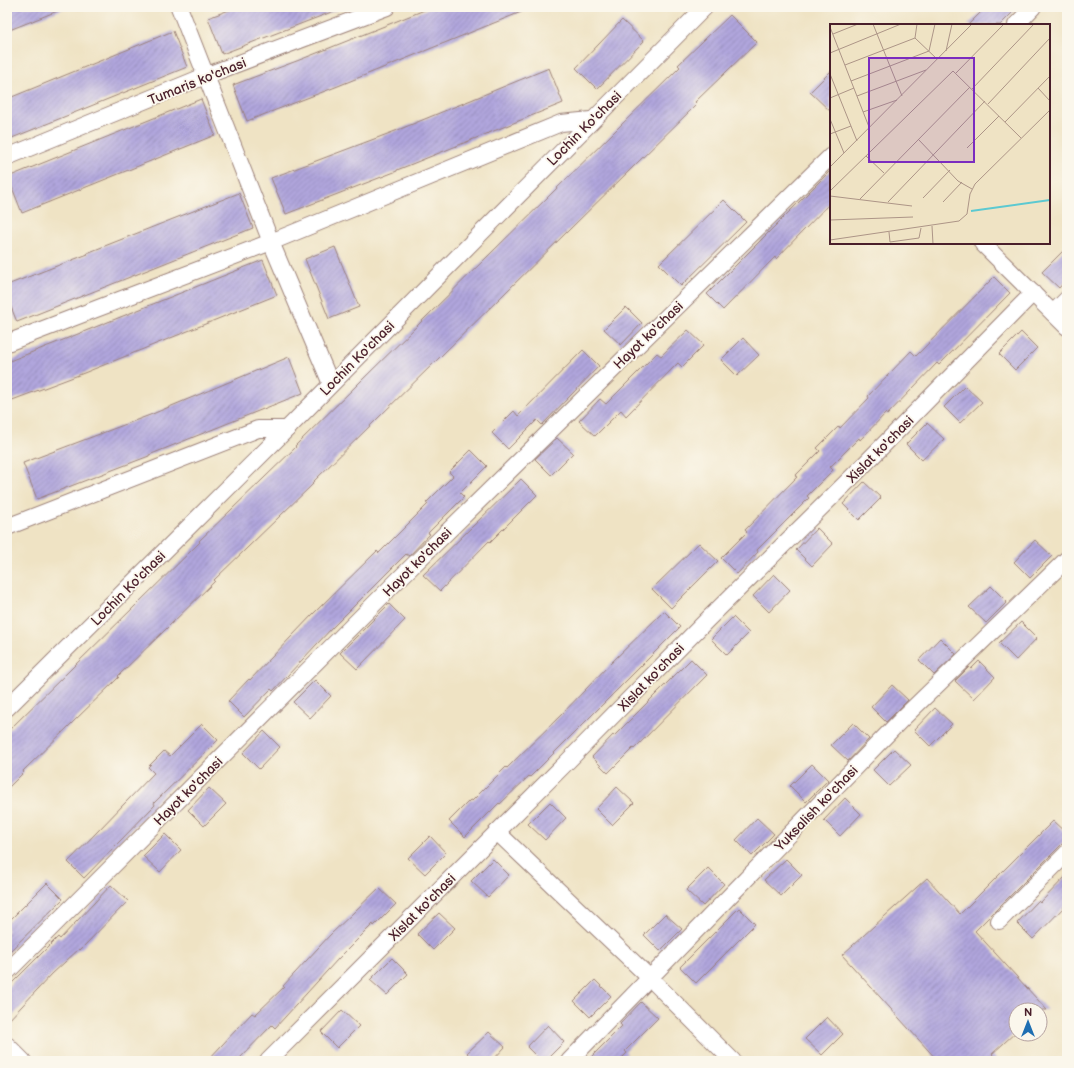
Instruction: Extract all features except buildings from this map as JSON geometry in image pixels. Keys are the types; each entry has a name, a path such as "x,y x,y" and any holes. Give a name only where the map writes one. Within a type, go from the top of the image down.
{"street":[{"path":"179,7 271,242 331,384"},
{"name":"Tumaris ko'chasi","path":"7,157 206,76 388,7"},
{"path":"1017,24 1033,7"},
{"name":"Lochin Ko'chasi","path":"7,708 287,429 592,120 700,8"},
{"path":"7,343 271,242 561,123 592,120"},
{"name":"Hayot ko'chasi","path":"7,972 399,579 830,157"},
{"path":"983,244 1067,327"},
{"name":"Xislat ko'chasi","path":"268,1061 701,626 853,476 1033,293"},
{"path":"1052,313 1067,299"},
{"path":"7,527 258,429 287,429"},
{"name":"Yuksalish ko'chasi","path":"569,1061 902,720 1067,559"},
{"path":"497,832 650,978 733,1061"},
{"path":"999,921 1067,853"},
{"path":"7,1045 23,1061"}]}
